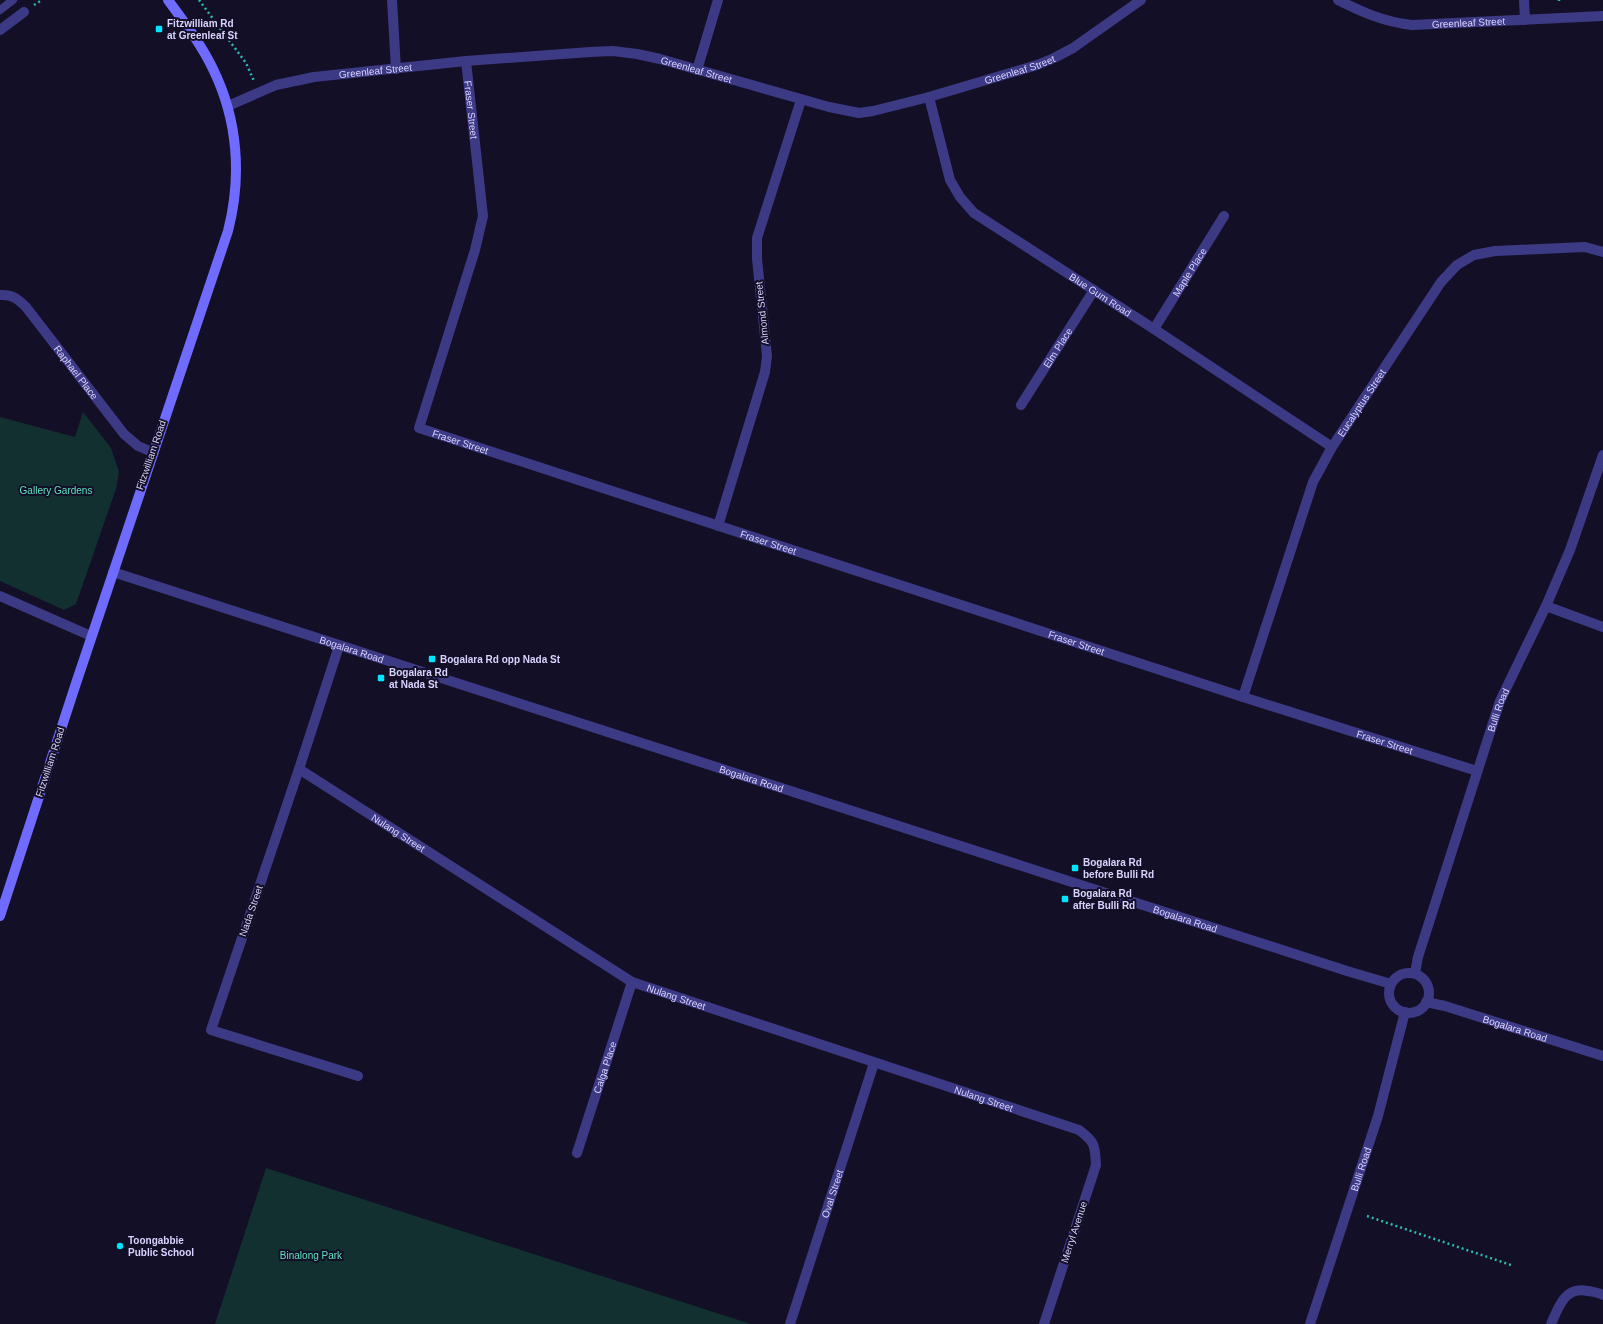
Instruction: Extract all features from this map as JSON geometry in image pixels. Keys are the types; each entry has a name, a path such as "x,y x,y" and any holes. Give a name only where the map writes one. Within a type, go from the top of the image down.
{"main road":[{"name":"Fitzwilliam Road","path":"0,916 152,452 228,232 236,195 234,135 228,106 213,69 192,34 168,0"}],"street":[{"path":"392,0 396,69"},
{"path":"697,70 718,0"},
{"name":"Greenleaf Street","path":"228,106 276,85 314,77 466,61 614,51 637,54 845,111 859,113 873,112 1037,65 1054,58 1073,48 1141,0"},
{"name":"Greenleaf Street","path":"1338,0 1365,14 1396,23 1428,25 1603,16"},
{"path":"1524,0 1525,20"},
{"path":"0,30 24,12"},
{"name":"Fraser Street","path":"466,61 483,216 475,250 419,428 1243,697 1477,771"},
{"name":"Blue Gum Road","path":"929,97 950,180 960,197 974,213 1154,329 1332,447"},
{"name":"Almond Street","path":"718,526 765,372 767,356 757,259 757,238 801,100"},
{"name":"Maple Place","path":"1154,329 1224,216"},
{"name":"Eucalyptus Street","path":"1243,697 1313,482 1332,447 1441,282 1457,265 1474,254 1495,251 1585,247 1603,252"},
{"name":"Elm Place","path":"1021,405 1094,290"},
{"name":"Raphael Place","path":"0,295 6,294 15,297 26,307 124,434 138,446 152,452"},
{"name":"Bulli Road","path":"1414,973 1500,701 1546,606 1570,550 1603,455"},
{"name":"Bogalara Road","path":"113,572 1391,984"},
{"path":"0,596 91,636"},
{"path":"1546,606 1603,627"},
{"name":"Nada Street","path":"339,646 300,769 211,1030 358,1076"},
{"name":"Nulang Street","path":"300,769 632,982 1079,1130 1092,1140"},
{"path":"1404,973 1414,973 1422,978 1427,985 1429,994 1426,1002 1413,1012 1398,1010 1392,1004 1388,990 1391,984 1394,979 1404,973"},
{"name":"Calga Place","path":"578,1153 632,982"},
{"name":"Bogalara Road","path":"1426,1002 1445,1006 1603,1056"},
{"name":"Bulli Road","path":"1310,1324 1378,1116 1405,1012"},
{"name":"Oval Street","path":"790,1324 874,1063"},
{"name":"Merryl Avenue","path":"1044,1324 1096,1165 1092,1140"},
{"path":"1551,1324 1557,1309 1568,1293 1580,1289 1603,1295"}],"lane":[{"path":"0,10 13,0"}],"path":[{"path":"199,0 246,63 259,92"},
{"path":"1367,1216 1511,1265"}],"green space":[{"name":"Gallery Gardens","path":"83,412 111,448 119,472 116,489 76,604 64,610 0,581 0,417 75,437"},
{"name":"Binalong Park","path":"266,1168 751,1324 215,1324"}],"place":[{"name":"Fitzwilliam Rd at Greenleaf St","path":"159,29"},
{"name":"Bogalara Rd opp Nada St","path":"432,659"},
{"name":"Bogalara Rd at Nada St","path":"381,678"},
{"name":"Bogalara Rd before Bulli Rd","path":"1075,868"},
{"name":"Bogalara Rd after Bulli Rd","path":"1065,899"},
{"name":"Toongabbie Public School","path":"120,1246"}]}
